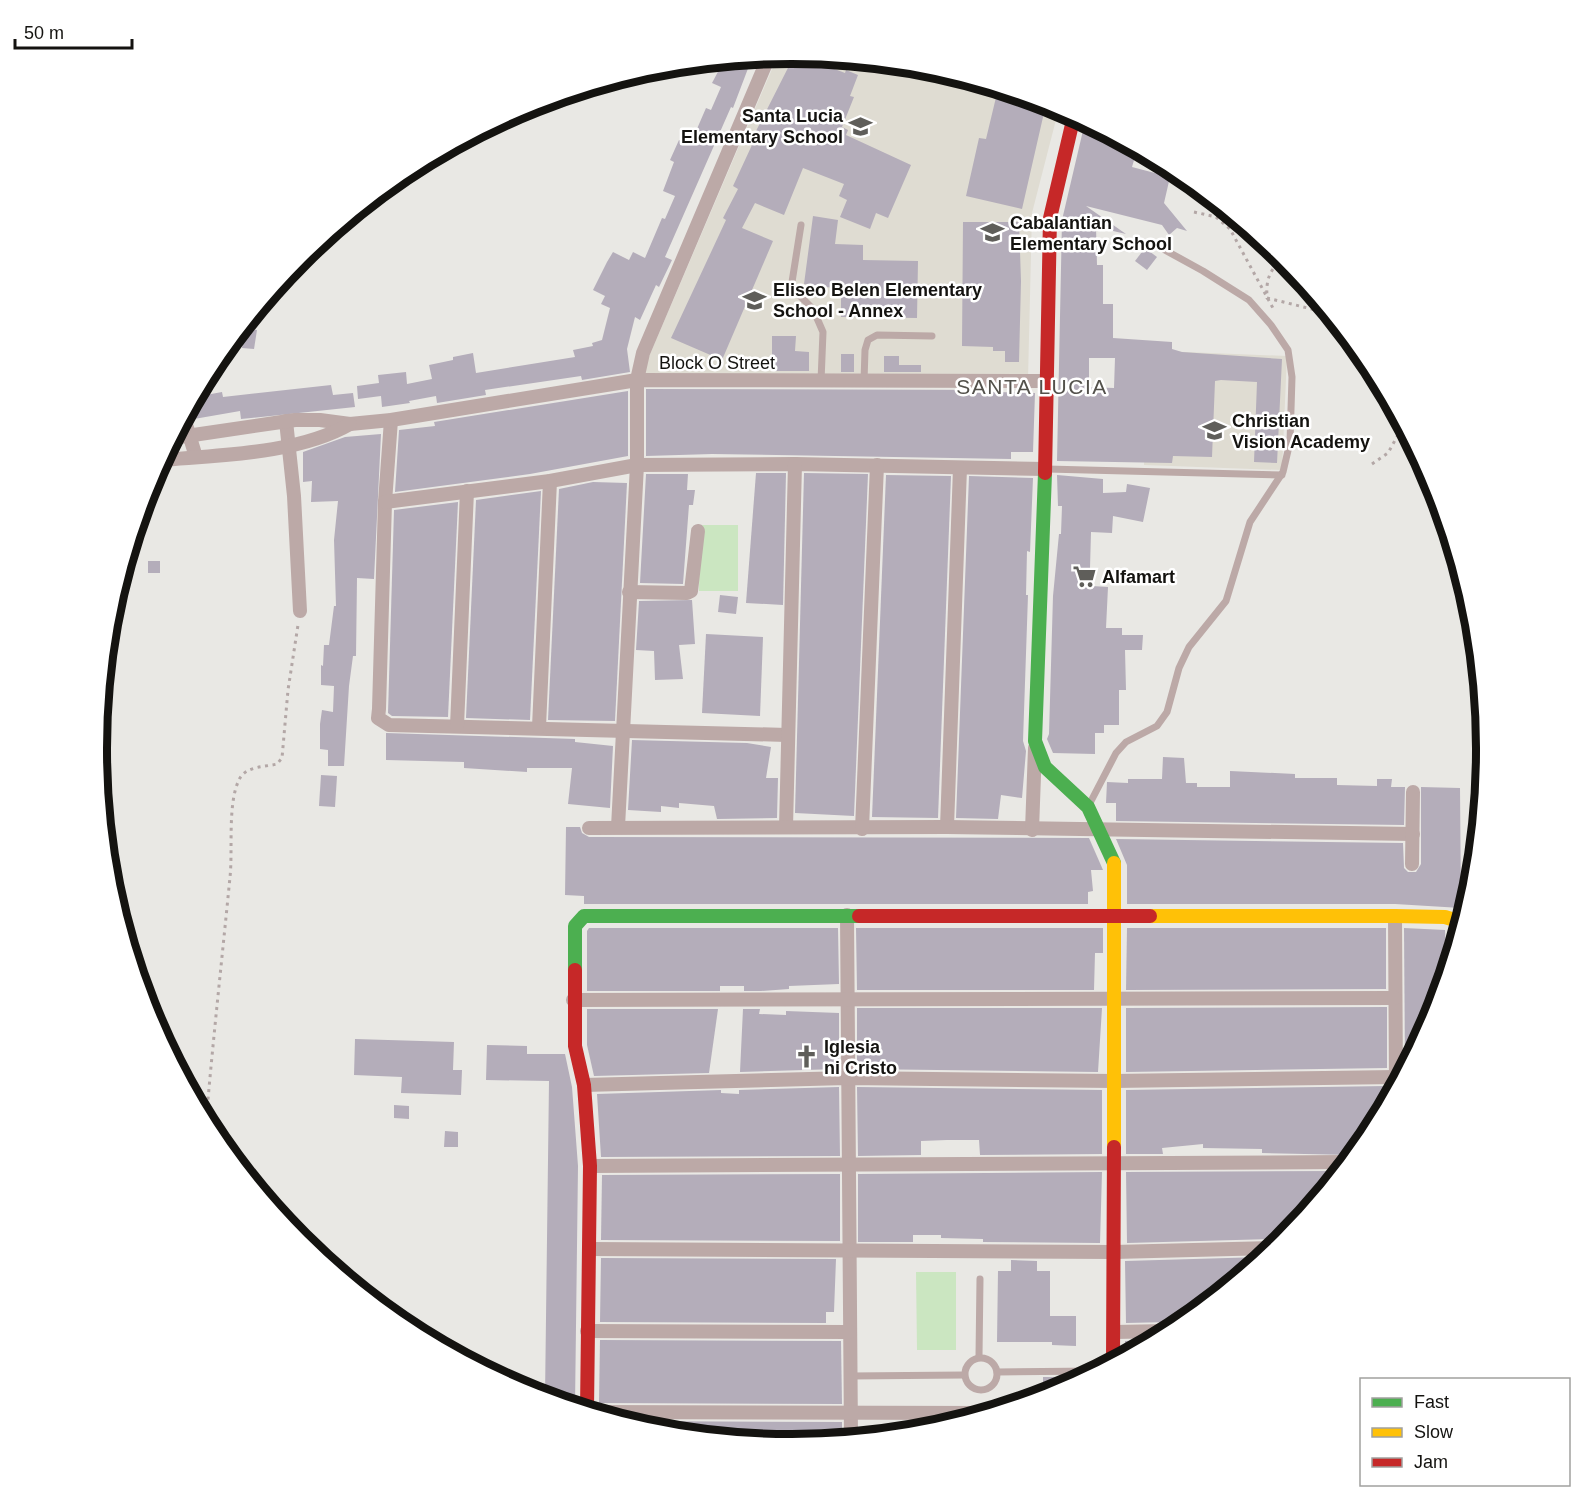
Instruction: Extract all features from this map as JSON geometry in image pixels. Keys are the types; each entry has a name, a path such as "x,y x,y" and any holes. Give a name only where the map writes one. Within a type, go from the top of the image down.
{"street":[{"path":"618,827 636,465 637,380 643,353 765,65"},
{"path":"1032,830 1045,470 1050,219 1072,125"},
{"name":"Block O Street","path":"350,424 391,420 637,380 1046,381"},
{"path":"182,437 286,421 320,420 350,424"},
{"path":"391,420 385,502 378,718 389,724 787,735"},
{"path":"286,421 290,445 300,611"},
{"path":"171,459 290,445 317,439 350,424"},
{"path":"187,427 196,457"},
{"path":"786,828 795,464"},
{"path":"385,502 550,481 636,465 877,465 1045,470"},
{"path":"862,829 877,465"},
{"path":"946,827 960,468"},
{"path":"539,727 550,481"},
{"path":"457,726 467,491"},
{"path":"629,592 687,593 691,591 698,531"},
{"path":"1035,741 1044,767 1088,807 1115,865 1113,1353"},
{"path":"1412,864 1413,792"},
{"path":"589,828 946,827 1413,834"},
{"path":"847,915 851,1431"},
{"path":"587,1402 590,1166 584,1084 575,1046 573,1000 575,926 584,916 1395,916 1453,920"},
{"path":"1395,916 1396,1069"},
{"path":"573,1000 1395,998"},
{"path":"584,1084 847,1078 1389,1081"},
{"path":"590,1166 1337,1162"},
{"path":"589,1249 1114,1252 1259,1248"},
{"path":"587,1331 850,1332"},
{"path":"1114,1332 1150,1331"},
{"path":"624,1412 954,1413"}],"lane":[{"path":"801,225 792,282 795,291 813,309 823,332 821,381"},
{"path":"1088,807 1116,753 1126,742 1157,726 1167,712 1179,668 1189,647 1226,601 1250,522 1281,474 1290,442 1292,377 1288,350 1271,325 1249,300 1163,249"},
{"path":"864,381 865,351 868,340 877,335 932,336"},
{"path":"1045,470 1281,474"},
{"path":"979,1356 980,1279"},
{"path":"979,1356 991,1360 997,1372 994,1384 982,1391 969,1386 964,1375 967,1363 979,1356"},
{"path":"997,1372 1075,1371"},
{"path":"850,1376 964,1375"}],"path":[{"path":"1194,212 1216,217 1230,229 1277,315"},
{"path":"1267,298 1266,283 1269,272 1275,266"},
{"path":"1267,298 1316,310"},
{"path":"1372,464 1388,453 1399,434"},
{"path":"207,1106 222,938 230,877 233,809 242,775 250,769 277,764 282,758 288,690 300,611"}],"shaded area":[{"path":"774,65 836,66 880,70 925,78 1011,101 1056,118 1032,213 1028,379 642,373"},
{"name":"Christian Vision Academy","path":"1136,350 1287,356 1282,470 1144,465 1146,398"}],"green space":[{"path":"700,525 738,525 738,591 699,591"},
{"path":"916,1272 956,1272 956,1350 917,1350"}],"building":[{"path":"790,64 825,66 845,73 846,70 858,75 850,96 854,97 842,127 848,130 846,135 911,165 888,218 876,213 870,229 840,217 847,200 839,196 844,184 803,168 784,215 755,203 742,228 773,241 722,360 671,338 726,220 723,218 738,189 733,186 758,132 756,131"},
{"path":"749,66 733,108 731,107 665,257 672,260 659,287 656,285 640,320 635,317 627,349 630,372 582,380 581,376 485,390 486,395 437,403 436,396 382,407 381,396 358,399 357,386 379,383 378,375 406,372 407,384 432,379 429,365 453,360 453,357 473,353 476,373 575,357 573,350 593,346 592,343 602,340 610,308 601,304 605,296 593,290 613,252 629,260 633,252 645,258 662,218 665,219 675,196 663,191 674,162 670,160 679,140 690,145 706,108 711,110 721,87 712,83 720,68 731,70 732,67"},
{"path":"996,97 1044,114 1022,209 966,196 979,138 986,139"},
{"path":"1083,130 1135,157 1132,167 1170,179 1164,203 1187,231 1177,228 1169,235 1162,225 1086,206 1126,234 1096,227 1097,265 1103,265 1103,304 1113,304 1113,338 1172,342 1172,349 1182,352 1282,359 1277,463 1254,462 1257,382 1221,380 1215,381 1212,457 1173,456 1172,463 1057,461 1062,220","holes":["1089,358 1115,358 1114,388 1089,387"]},
{"path":"813,216 838,220 835,244 863,245 863,260 918,261 917,318 841,317 841,289 804,284"},
{"path":"963,222 1019,222 1021,281 1019,362 1005,362 1005,351 993,351 993,347 962,346"},
{"path":"1145,248 1157,257 1147,270 1135,261"},
{"path":"251,329 257,330 254,349 242,348 243,339"},
{"path":"772,336 796,336 795,351 809,352 809,371 772,371"},
{"path":"841,354 854,354 854,372 841,372"},
{"path":"884,356 899,356 899,365 921,365 921,372 884,372"},
{"path":"331,385 333,395 353,393 355,407 241,419 240,411 194,419 193,417 206,395 222,392 223,397"},
{"path":"646,389 993,390 993,392 1035,393 1033,452 1011,452 1011,459 712,454 646,456"},
{"path":"628,391 628,456 530,474 395,492 399,430 435,426 434,422"},
{"path":"381,434 374,579 357,578 356,656 353,656 349,686 344,766 328,766 328,750 320,749 320,724 322,710 333,712 334,686 321,685 321,665 323,666 324,645 329,645 334,606 336,606 334,540 338,501 311,502 312,481 303,482 303,452 345,437"},
{"path":"756,473 786,473 783,605 746,603"},
{"path":"804,473 868,474 854,816 795,813"},
{"path":"646,474 688,474 687,490 695,490 693,505 689,505 683,584 640,583"},
{"path":"886,475 951,476 938,818 872,817"},
{"path":"1057,475 1103,479 1103,493 1126,492 1127,484 1150,488 1143,522 1113,516 1112,533 1091,532 1092,586 1108,587 1106,628 1122,628 1122,635 1143,635 1142,650 1125,650 1126,690 1119,690 1119,725 1104,725 1104,733 1095,733 1095,754 1053,753 1047,739 1053,596 1059,534 1061,534 1062,506 1058,506"},
{"path":"969,476 1033,478 1030,552 1027,551 1026,595 1028,595 1023,741 1026,751 1022,798 1001,795 998,819 956,818"},
{"path":"593,482 627,483 615,721 548,720 559,489"},
{"path":"541,491 530,720 466,718 476,500"},
{"path":"458,502 448,717 392,716 388,713 394,510"},
{"path":"148,561 160,561 160,573 148,573"},
{"path":"720,595 738,597 736,614 718,612"},
{"path":"692,600 695,644 679,645 683,679 655,680 654,651 636,650 639,601"},
{"path":"706,634 763,637 760,716 702,713"},
{"path":"386,733 575,739 575,742 613,746 610,808 568,804 572,768 527,768 527,772 464,768 464,762 386,760"},
{"path":"632,740 747,743 771,747 766,778 778,778 777,818 717,819 714,806 679,803 679,808 661,806 661,812 628,810"},
{"path":"1163,757 1184,758 1186,783 1197,783 1197,787 1230,787 1230,771 1295,774 1295,778 1337,778 1337,785 1377,786 1377,779 1392,779 1391,787 1405,787 1404,825 1116,821 1116,803 1106,803 1107,782 1128,783 1128,779 1162,779"},
{"path":"321,775 337,776 335,807 319,806"},
{"path":"1421,787 1460,788 1461,888 1456,908 1395,904 1127,904 1127,865 1116,839 1403,843 1404,868 1408,872 1416,872 1421,864"},
{"path":"566,827 580,827 582,833 589,837 1089,838 1103,870 1091,870 1093,891 1088,892 1088,904 584,904 584,896 565,895"},
{"path":"589,928 838,928 839,984 789,986 789,989 761,991 744,991 744,986 720,986 720,991 587,991 587,931"},
{"path":"856,928 1103,928 1103,953 1095,953 1094,990 857,990"},
{"path":"1127,928 1386,928 1386,989 1126,990"},
{"path":"1404,928 1445,930 1446,947 1439,969 1405,1052"},
{"path":"1387,1007 1387,1068 1126,1072 1126,1008"},
{"path":"857,1008 1102,1008 1098,1072 857,1069"},
{"path":"587,1009 718,1009 709,1073 594,1076 587,1045"},
{"path":"743,1009 760,1009 759,1014 786,1015 786,1011 839,1013 839,1069 740,1072"},
{"path":"355,1039 454,1042 453,1070 462,1070 461,1095 401,1093 402,1077 354,1075"},
{"path":"487,1045 527,1046 527,1054 565,1054 572,1087 578,1166 575,1398 545,1387 549,1081 486,1080"},
{"path":"1387,1086 1342,1155 1262,1153 1262,1149 1203,1148 1203,1144 1162,1148 1163,1154 1126,1154 1126,1090"},
{"path":"839,1087 840,1156 601,1157 597,1094 721,1090 721,1093 739,1094 739,1090"},
{"path":"857,1087 1102,1090 1102,1154 980,1155 979,1140 947,1140 921,1141 921,1155 858,1156"},
{"path":"394,1105 409,1106 409,1119 394,1118"},
{"path":"445,1131 458,1132 458,1147 444,1147"},
{"path":"1330,1171 1268,1239 1127,1243 1126,1172"},
{"path":"1102,1172 1100,1243 983,1242 983,1239 941,1238 941,1235 913,1235 913,1242 858,1242 858,1174"},
{"path":"840,1174 840,1241 601,1240 602,1175"},
{"path":"1249,1257 1208,1292 1165,1322 1126,1323 1125,1261"},
{"path":"601,1258 836,1259 834,1312 826,1312 826,1323 600,1322"},
{"path":"1011,1260 1037,1261 1037,1271 1050,1271 1050,1316 1076,1316 1076,1346 1052,1345 1052,1342 997,1342 998,1271 1011,1271"},
{"path":"600,1340 841,1341 842,1404 599,1403"},
{"path":"1125,1341 1135,1341 1125,1346"},
{"path":"1043,1377 1062,1377 1053,1381 1043,1385"},
{"path":"664,1421 842,1422 842,1431 791,1434 702,1428"}],"traffic: fast":[{"path":"1045,473 1035,741 1045,767 1088,807 1114,863"},
{"path":"575,970 575,926 584,916 859,916"}],"traffic: slow":[{"path":"1114,863 1114,1147"},
{"path":"1150,916 1395,916 1445,917 1453,920"}],"traffic: jam":[{"path":"1045,473 1050,218 1072,125"},
{"path":"859,916 1150,916"},
{"path":"575,970 575,1046 584,1085 590,1166 587,1402"},
{"path":"1113,1353 1114,1147"}],"place":[{"name":"Santa Lucia Elementary School","path":"861,126"},
{"name":"Cabalantian Elementary School","path":"992,233"},
{"name":"Eliseo Belen Elementary School - Annex","path":"755,300"},
{"name":"Christian Vision Academy","path":"1214,431"},
{"name":"Alfamart","path":"1084,577"},
{"name":"Iglesia ni Cristo","path":"806,1057"}],"district":[{"name":"SANTA LUCIA","path":"1032,387"}]}
